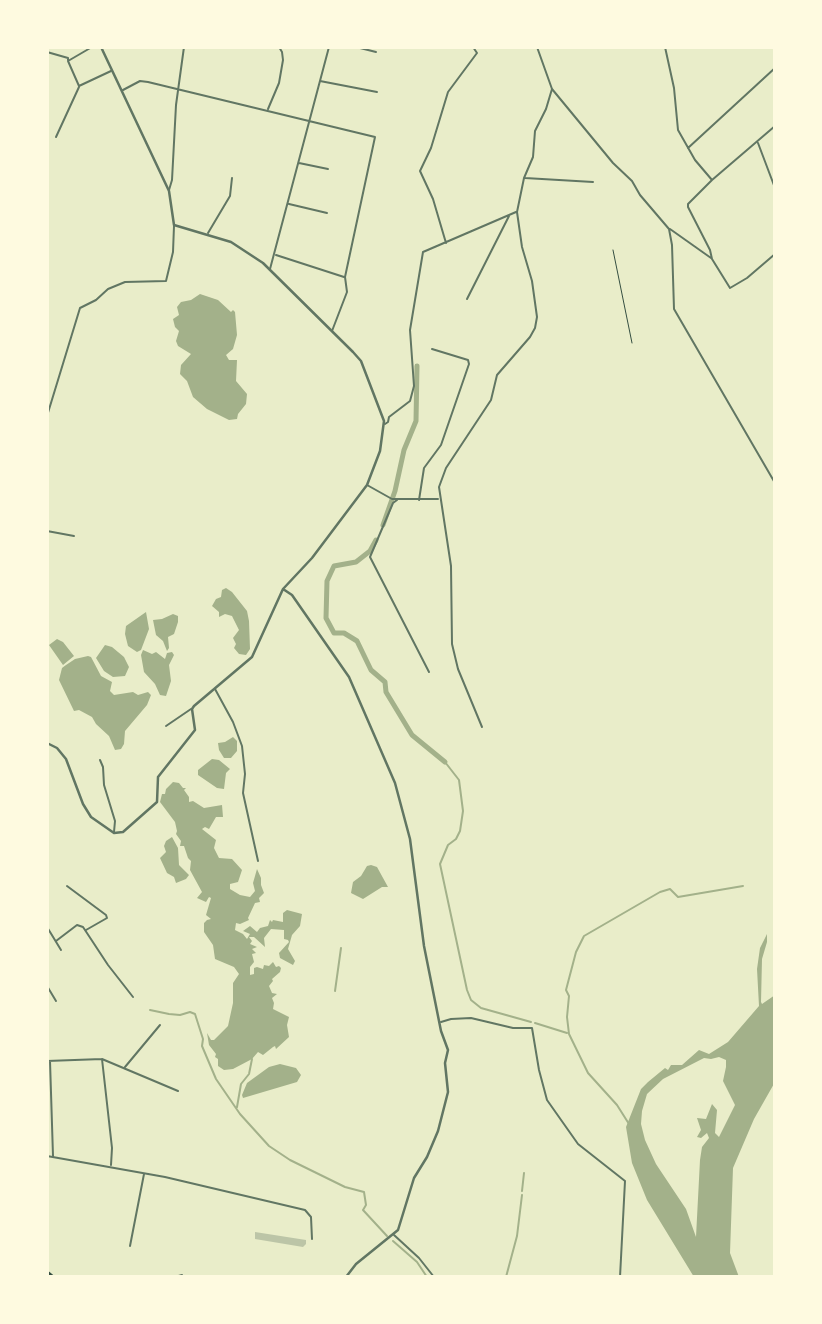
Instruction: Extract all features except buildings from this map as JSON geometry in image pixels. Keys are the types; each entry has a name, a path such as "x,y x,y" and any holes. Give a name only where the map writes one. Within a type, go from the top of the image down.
{"main road":[{"path":"47,1272 53,1277"}],"street":[{"path":"68,61 92,47"},
{"path":"47,416 80,308 96,300 108,289 125,282 166,281 173,252 174,225 169,191 101,47"},
{"path":"169,191 184,47"},
{"path":"267,110 279,83 283,60 279,47"},
{"path":"269,270 329,47"},
{"path":"356,47 376,51"},
{"path":"446,244 433,199 420,171 431,148 448,92 477,53 473,47"},
{"path":"537,47 552,89 613,163 632,181 668,229 712,259"},
{"path":"665,47 674,88 678,130 712,180"},
{"path":"47,52 68,58 79,86"},
{"path":"688,148 775,68"},
{"path":"57,137 79,86 112,71"},
{"path":"319,80 377,92"},
{"path":"122,90 140,81 178,88 374,137 345,277 347,292 332,331"},
{"path":"482,727 470,702 452,644 451,566 439,499 442,476 484,413 491,400 497,375 535,328 537,317 532,281 522,247 517,212 524,178 533,158 535,131 546,110 552,89"},
{"path":"775,126 712,180 688,207 712,259 730,288 747,278 775,254"},
{"path":"757,141 775,188"},
{"path":"298,162 328,169"},
{"path":"208,234 230,196 232,178"},
{"path":"524,178 593,182"},
{"path":"288,204 327,213"},
{"path":"384,424 410,401 414,386 411,330 422,252 517,212"},
{"path":"467,299 509,216"},
{"path":"166,726 188,709 192,709 252,657 283,589 312,558 367,485 380,451 384,424 383,414 361,361 269,270 245,250 208,234 174,225"},
{"path":"668,229 672,245 674,309 775,483"},
{"path":"275,255 345,277"},
{"path":"419,500 424,468 441,445 469,364 468,360 432,349"},
{"path":"367,485 397,500 439,499"},
{"path":"397,500 393,503 370,557 429,672"},
{"path":"47,531 74,536"},
{"path":"283,589 292,595 349,677 395,783 410,839 424,946 448,1050 445,1063 448,1091 435,1140 414,1178 401,1223 394,1235 372,1250 346,1277"},
{"path":"214,688 233,722 242,746 245,774 243,793 258,861"},
{"path":"47,743 57,748 66,759 86,810 114,834 123,832 157,802 158,777 195,730 192,709"},
{"path":"100,761 115,821 114,834"},
{"path":"67,886 106,915 107,918 85,930"},
{"path":"56,941 80,925 133,997"},
{"path":"47,927 61,950"},
{"path":"47,986 56,1000"},
{"path":"440,1023 451,1019 471,1018 513,1028 533,1028 539,1070 547,1100 578,1144 625,1181 620,1277"},
{"path":"124,1068 160,1025"},
{"path":"102,1059 112,1148 111,1166"},
{"path":"52,1157 48,1061 102,1059 178,1091"},
{"path":"47,1156 111,1166 235,1192 304,1210 311,1217 312,1239"},
{"path":"130,1246 144,1173"},
{"path":"394,1235 419,1258 434,1277"},
{"path":"175,1277 182,1275"}],"path":[{"path":"613,250 632,343"}],"shaded area":[{"path":"200,294 218,300 231,312 235,312 237,335 233,349 226,355 229,360 237,360 236,381 247,394 246,404 237,419 229,420 207,409 193,397 187,381 180,374 181,365 191,354 178,346 176,341 179,331 173,319 179,315 177,307 181,302"},
{"path":"226,588 247,611 250,649 246,655 239,654 234,648 236,644 233,638 239,630 232,616 225,614 219,617 219,612 212,606"},
{"path":"146,612 149,629 141,650 137,652 128,646 126,626"},
{"path":"173,614 178,616 178,622 174,634 168,637 167,651 163,641 156,635 153,620"},
{"path":"57,639 63,642 74,656 63,665 49,645"},
{"path":"105,645 124,657 129,667 125,676 113,677 104,671 96,658"},
{"path":"143,650 152,654 156,652 165,659 167,653 172,652 174,655 169,665 171,681 166,696 160,695 155,684 144,672 141,655"},
{"path":"88,656 101,676 112,682 110,691 114,695 133,692 138,695 148,692 151,695 147,705 125,731 121,749 115,750 109,736 92,717 79,710 74,711 59,680 62,668 75,659"},
{"path":"233,737 237,741 237,751 231,758 224,758 218,743"},
{"path":"212,759 219,760 230,769 226,773 224,789 217,788 198,775 198,770"},
{"path":"173,782 186,788 184,790 189,802 193,801 204,808 222,805 223,817 216,817 209,829 202,829 216,840 214,848 219,858 232,859 242,870 238,882 230,884 230,889 250,897 255,891 253,883 257,869 261,878 264,893 259,898 260,902 255,903 249,920 236,923 235,930 247,939 250,934 243,931 250,926 257,932 268,926 270,920 283,922 283,913 287,910 302,914 300,926 292,935 288,949 295,961 293,965 280,958 279,953 289,942 284,939 284,930 271,929 264,938 265,947 254,937 249,937 252,941 250,944 257,947 252,949 256,953 252,954 254,962 250,967 250,975 254,974 254,968 263,969 264,965 269,966 273,962 276,967 281,968 269,986 272,993 277,994 272,998 273,1009 289,1017 289,1037 276,1049 275,1046 263,1055 258,1052 252,1059 233,1069 224,1070 218,1066 218,1059 209,1045 207,1033 211,1040 214,1040 228,1026 233,1003 233,983 239,974 234,967 215,959 213,945 204,932 204,923 211,919 206,915 211,898 206,902 197,898 202,892 190,870 191,861 184,846 180,846 175,822 160,802 162,794 165,794"},
{"path":"172,837 178,848 179,865 189,875 176,883 174,877 167,873 160,858 166,852 166,841"},
{"path":"371,865 377,867 388,887 382,887 363,899 351,893 353,882"},
{"path":"767,934 762,959 761,1002 762,1004 775,995 775,1082 754,1119 733,1168 730,1253 739,1277 694,1277 647,1200 632,1163 626,1127 641,1089 648,1082 665,1068 668,1070 671,1065 682,1065 699,1050 709,1054 728,1042 759,1006 757,969 760,948","holes":["719,1057 726,1060 723,1081 735,1105 719,1137 715,1133 717,1110 712,1104 706,1119 697,1118 701,1130 697,1137 701,1138 707,1133 709,1138 702,1147 700,1160 696,1237 686,1209 656,1164 645,1140 641,1124 642,1111 647,1094 663,1079 704,1058"]},
{"path":"280,1064 296,1068 301,1075 297,1082 243,1098 247,1083 269,1067"}],"waterway":[{"path":"383,525 395,491 404,450 416,421 417,366"},
{"path":"376,540 370,551 356,562 334,566 327,581 326,618 334,633 344,633 357,641 371,670 385,682 386,692 412,735 445,762"},
{"path":"445,762 459,780 463,811 460,831 456,839 448,845 440,864 467,990 471,1000 481,1008 531,1022"},
{"path":"629,1124 617,1105 588,1073 569,1034 569,996 566,990 576,952 584,936 660,892 670,889 678,897 743,886"},
{"path":"335,991 341,948"},
{"path":"150,1010 180,1015 190,1012 195,1014 203,1039 202,1046 216,1079 240,1114 269,1146 290,1160 345,1187 364,1192 366,1205 363,1210 387,1236"},
{"path":"535,1023 567,1033"},
{"path":"237,1107 241,1084 249,1074 252,1059"},
{"path":"522,1191 524,1173"},
{"path":"506,1277 517,1236 522,1195"},
{"path":"393,1241 417,1262 427,1277"}]}
